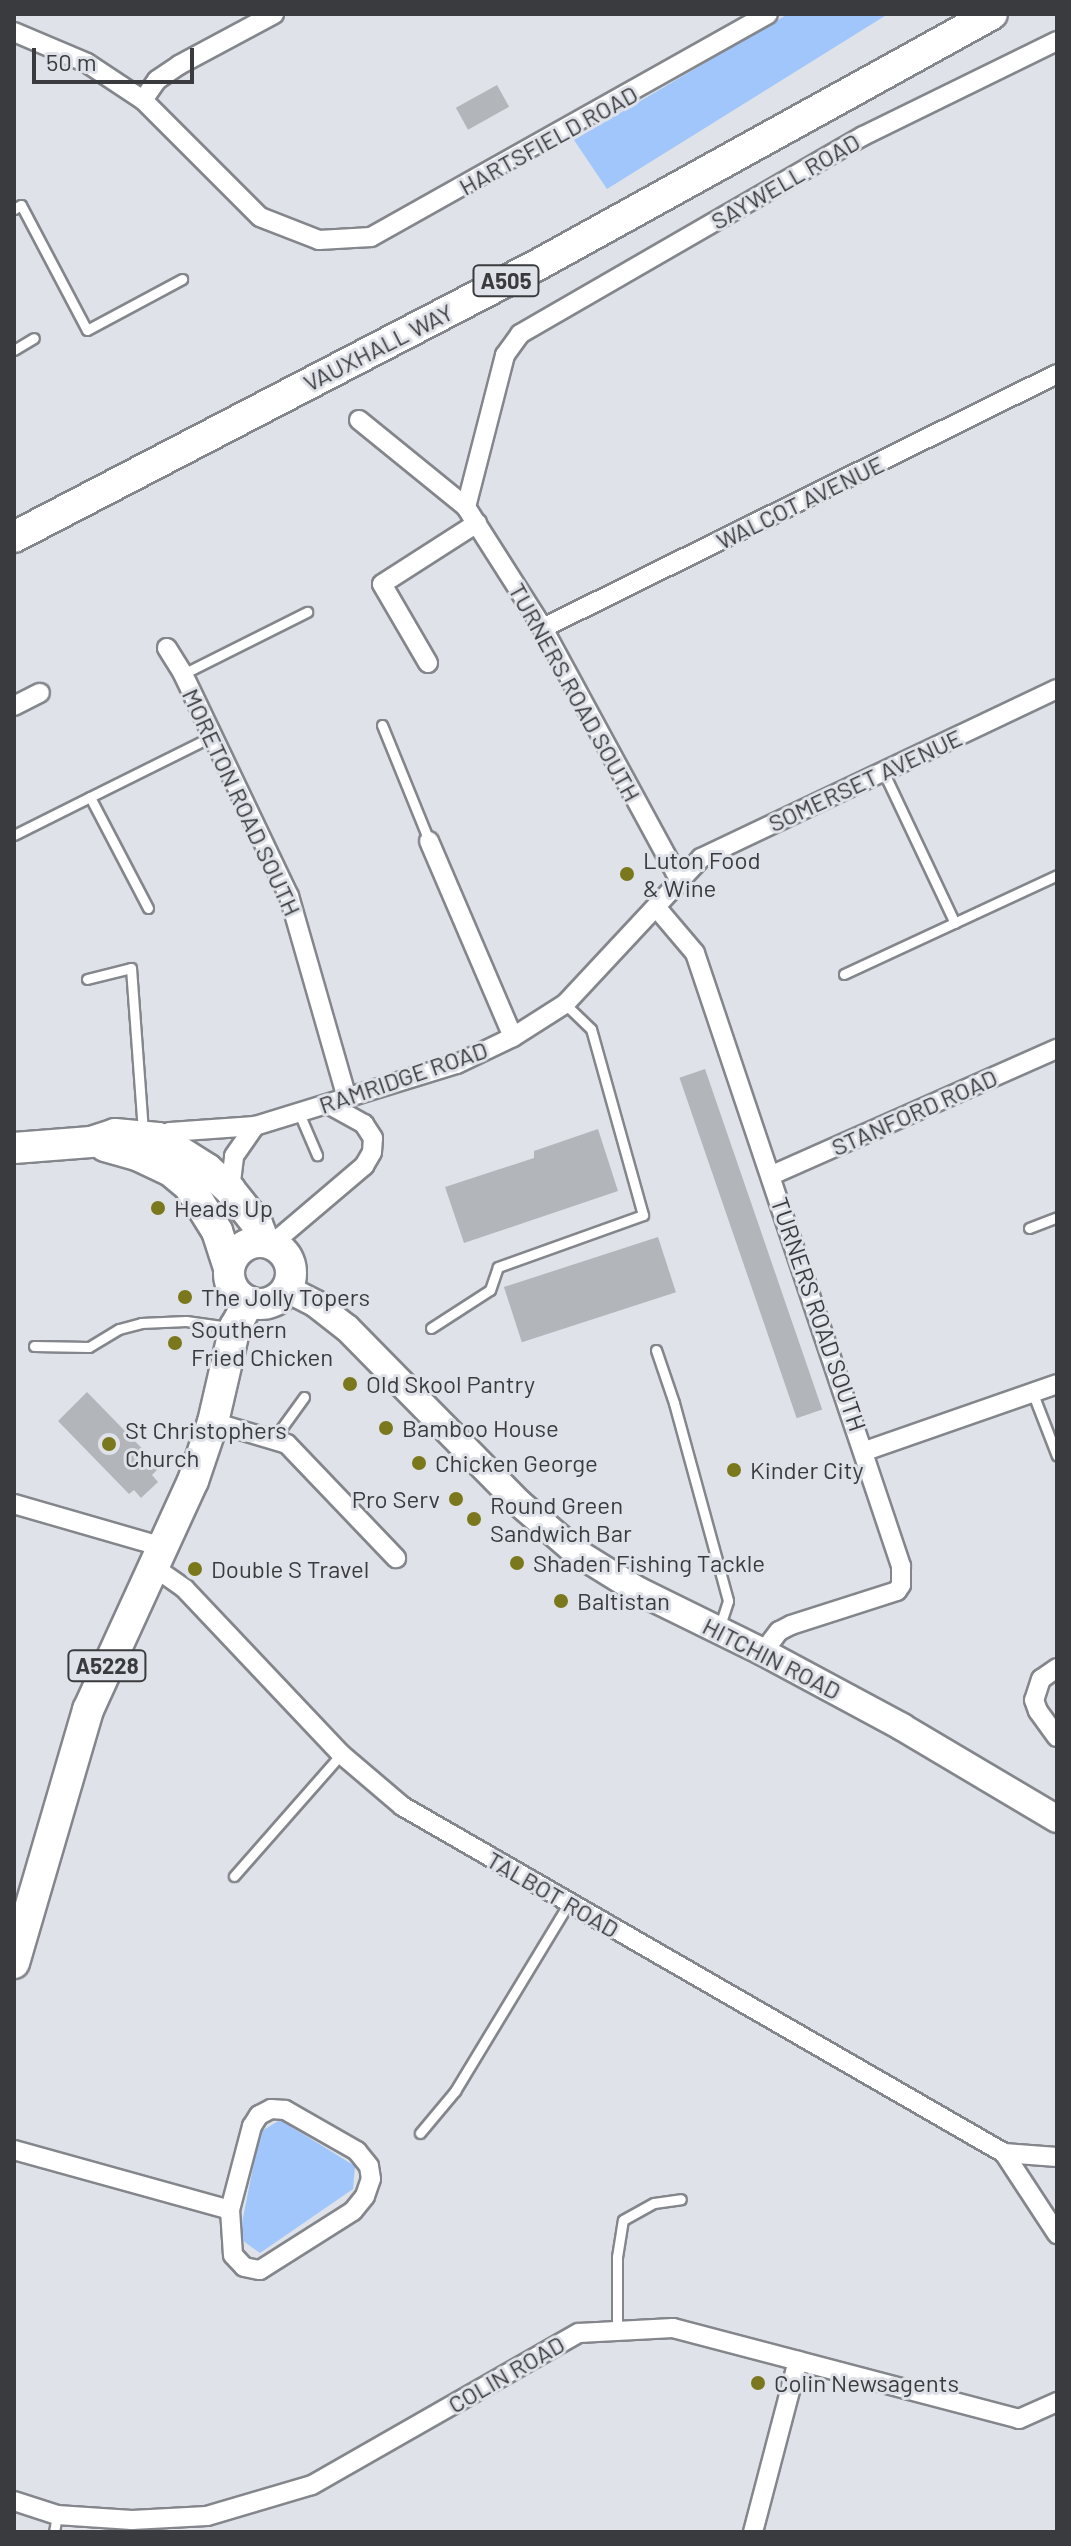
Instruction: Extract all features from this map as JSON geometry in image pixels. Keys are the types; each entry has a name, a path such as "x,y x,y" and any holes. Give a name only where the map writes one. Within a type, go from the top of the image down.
{"main road":[{"name":"VAUXHALL WAY","path":"14,537 541,263 992,14"},
{"path":"14,1148 91,1142 115,1134 147,1143 207,1169 230,1190 268,1243 290,1263 292,1275 287,1289 268,1303 242,1315 217,1231 189,1186 147,1143"},
{"path":"229,1268 242,1247 268,1243"},
{"name":"A5228","path":"14,1963 24,1891 88,1710 193,1481 213,1422 242,1315"}],"street":[{"path":"14,32 87,63 143,100 157,80 179,65 274,14"},
{"name":"HARTSFIELD ROAD","path":"143,100 260,217 319,240 371,237 768,14"},
{"name":"SAYWELL ROAD","path":"466,507 505,355 520,334 863,136 1057,41"},
{"name":"WALCOT AVENUE","path":"543,628 1057,374"},
{"name":"TURNERS ROAD SOUTH","path":"359,420 466,507 543,628 679,879"},
{"path":"428,663 382,584 477,523"},
{"name":"MORETON ROAD SOUTH","path":"167,648 183,674 289,896 347,1098"},
{"name":"SOMERSET AVENUE","path":"679,879 701,858 1057,689"},
{"path":"14,706 40,693"},
{"path":"429,841 513,1037"},
{"name":"RAMRIDGE ROAD","path":"147,1143 170,1132 255,1126 457,1064 513,1037 565,1004 679,879"},
{"name":"TURNERS ROAD SOUTH","path":"656,907 695,953 865,1451 901,1566 901,1585 888,1596 779,1631 763,1652"},
{"name":"STANFORD ROAD","path":"772,1175 1057,1049"},
{"path":"268,1243 364,1166 372,1152 373,1138 364,1124 328,1104"},
{"path":"230,1190 234,1156 255,1126"},
{"name":"HITCHIN ROAD","path":"287,1289 316,1304 347,1328 558,1539 639,1591 763,1652 965,1762 1057,1819"},
{"path":"865,1451 1057,1384"},
{"path":"213,1422 287,1444 396,1558"},
{"name":"TALBOT ROAD","path":"14,1504 158,1557 341,1754 402,1806 1004,2153"},
{"path":"1057,1668 1041,1679 1034,1700 1038,1711 1057,1737"},
{"path":"271,2109 285,2110 357,2151 369,2166 371,2179 365,2196 353,2211 260,2270 244,2267 233,2255 230,2210 252,2126 259,2115 271,2109"},
{"path":"14,2150 230,2210"},
{"path":"1004,2153 1057,2157"},
{"path":"1004,2153 1057,2234"},
{"name":"COLIN ROAD","path":"14,2501 56,2524 207,2516 312,2485 579,2333 673,2328 1019,2419 1057,2402"},
{"path":"753,2532 798,2361"}],"lane":[{"path":"14,209 21,205 87,330 182,279"},
{"path":"14,350 34,338"},
{"path":"183,674 307,612"},
{"path":"382,725 429,841"},
{"path":"14,835 213,736"},
{"path":"883,771 955,923"},
{"path":"90,797 148,908"},
{"path":"844,974 1057,875"},
{"path":"87,979 131,968 147,1143"},
{"path":"431,1328 490,1290 498,1267 643,1215 591,1029 565,1004"},
{"path":"299,1113 317,1155"},
{"path":"1029,1228 1057,1217"},
{"path":"34,1346 89,1347 119,1329 141,1323 242,1315"},
{"path":"656,1350 674,1403 728,1601 718,1629"},
{"path":"1033,1394 1057,1456"},
{"path":"273,1440 304,1397"},
{"path":"234,1876 341,1754"},
{"path":"420,2133 455,2091 569,1903"},
{"path":"617,2331 617,2257 623,2220 654,2203 681,2199"}],"shaded area":[{"path":"788,14 888,14 607,189 574,140"},
{"path":"280,2120 355,2166 353,2189 260,2253 239,2238 260,2132"}],"building":[{"path":"497,85 509,107 468,130 456,108"},
{"path":"705,1069 822,1409 797,1418 679,1078"},
{"path":"598,1129 618,1191 464,1243 445,1187 534,1158 534,1151"},
{"path":"658,1237 676,1292 522,1342 504,1287"},
{"name":"St Christophers Church","path":"87,1392 160,1467 152,1475 158,1482 141,1498 134,1490 129,1494 58,1421"}],"place":[{"name":"Luton Food & Wine","path":"627,874"},
{"name":"Heads Up","path":"158,1208"},
{"name":"The Jolly Topers","path":"185,1297"},
{"name":"Southern Fried Chicken","path":"175,1343"},
{"name":"Old Skool Pantry","path":"350,1384"},
{"name":"Bamboo House","path":"386,1428"},
{"name":"St Christophers Church","path":"109,1444"},
{"name":"Chicken George","path":"419,1463"},
{"name":"Kinder City","path":"734,1470"},
{"name":"Pro Serv","path":"456,1499"},
{"name":"Round Green Sandwich Bar","path":"474,1519"},
{"name":"Shaden Fishing Tackle","path":"517,1563"},
{"name":"Double S Travel","path":"195,1569"},
{"name":"Baltistan","path":"561,1601"},
{"name":"Colin Newsagents","path":"758,2383"}]}
